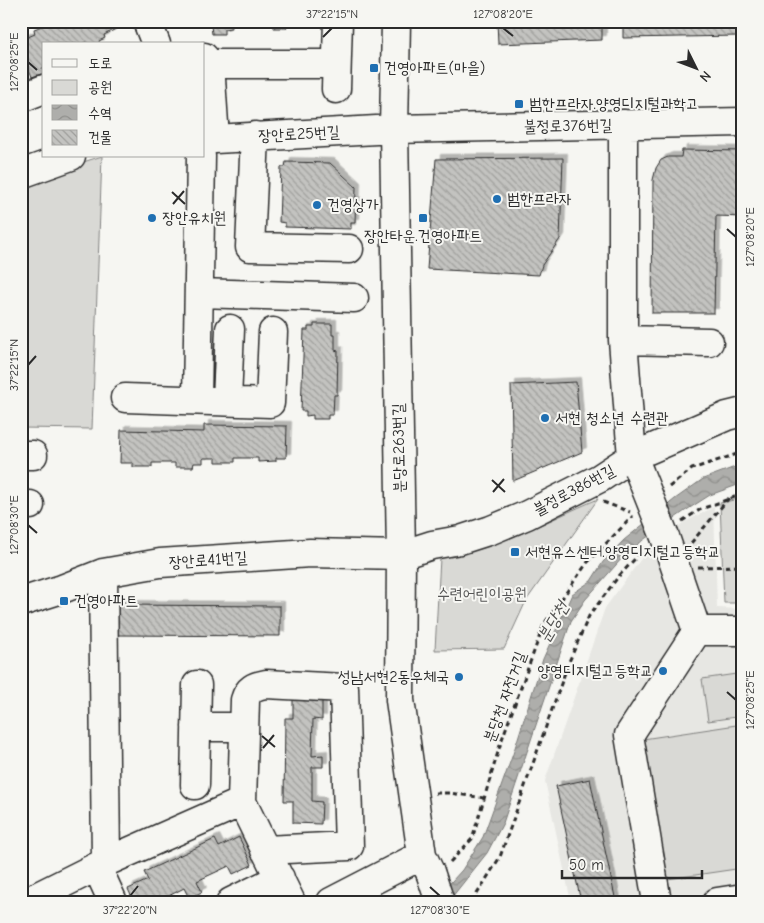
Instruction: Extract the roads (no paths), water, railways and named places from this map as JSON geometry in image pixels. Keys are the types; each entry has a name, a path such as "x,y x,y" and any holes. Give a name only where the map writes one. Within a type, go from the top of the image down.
{"street":[{"path":"147,21 155,42"},
{"path":"197,400 207,60 336,76 338,21"},
{"name":"분당로263번길","path":"396,21 394,130 401,555 400,700 440,902"},
{"path":"21,98 42,90"},
{"name":"불정로376번길","path":"394,130 743,122"},
{"path":"623,124 623,340 635,463 664,535 697,631"},
{"name":"장안로25번길","path":"206,144 255,136 394,130"},
{"path":"255,136 250,246 349,250"},
{"path":"21,174 65,158"},
{"path":"199,293 354,298"},
{"path":"227,401 230,329"},
{"path":"125,398 270,403 273,332"},
{"path":"623,340 709,342"},
{"name":"불정로386번길","path":"401,555 432,545 468,538 527,515 727,416 743,412"},
{"name":"장안로41번길","path":"21,602 103,573 160,562 310,553 401,555"},
{"path":"103,573 101,864 112,902"},
{"path":"697,631 743,631"},
{"path":"657,902 629,735 697,631"},
{"path":"231,902 285,890 265,850 242,802 244,700 248,691 256,685 266,684 344,688 349,846 265,850"},
{"path":"194,785 198,685"},
{"path":"196,727 244,727"},
{"path":"26,902 101,864 242,802"},
{"path":"331,902 432,864"},
{"path":"717,902 743,898"}],"water":[{"path":"743,464 743,483 710,495 643,540 623,557 585,600 571,621 503,823 487,853 448,902 433,902 462,870 483,837 513,754 543,659 572,594 591,581 603,562 624,540 675,499 703,479"}],"place":[{"name":"건영아파트(마을)","path":"374,68"},
{"name":"범한프라자.양영디지털과학고","path":"519,104"},
{"name":"범한프라자","path":"497,199"},
{"name":"건영상가","path":"317,205"},
{"name":"장안유치원","path":"152,218"},
{"name":"장안타운.건영아파트","path":"423,218"},
{"name":"서현 청소년 수련관","path":"545,418"},
{"name":"서현유스센터.양영디지털고등학교","path":"515,552"},
{"name":"건영아파트","path":"64,601"},
{"name":"양영디지털고등학교","path":"663,671"},
{"name":"성남서현2동우체국","path":"459,677"}],"park label":[{"name":"수련어린이공원","path":"482,594"}],"water label":[{"name":"분당천","path":"553,622"}]}
